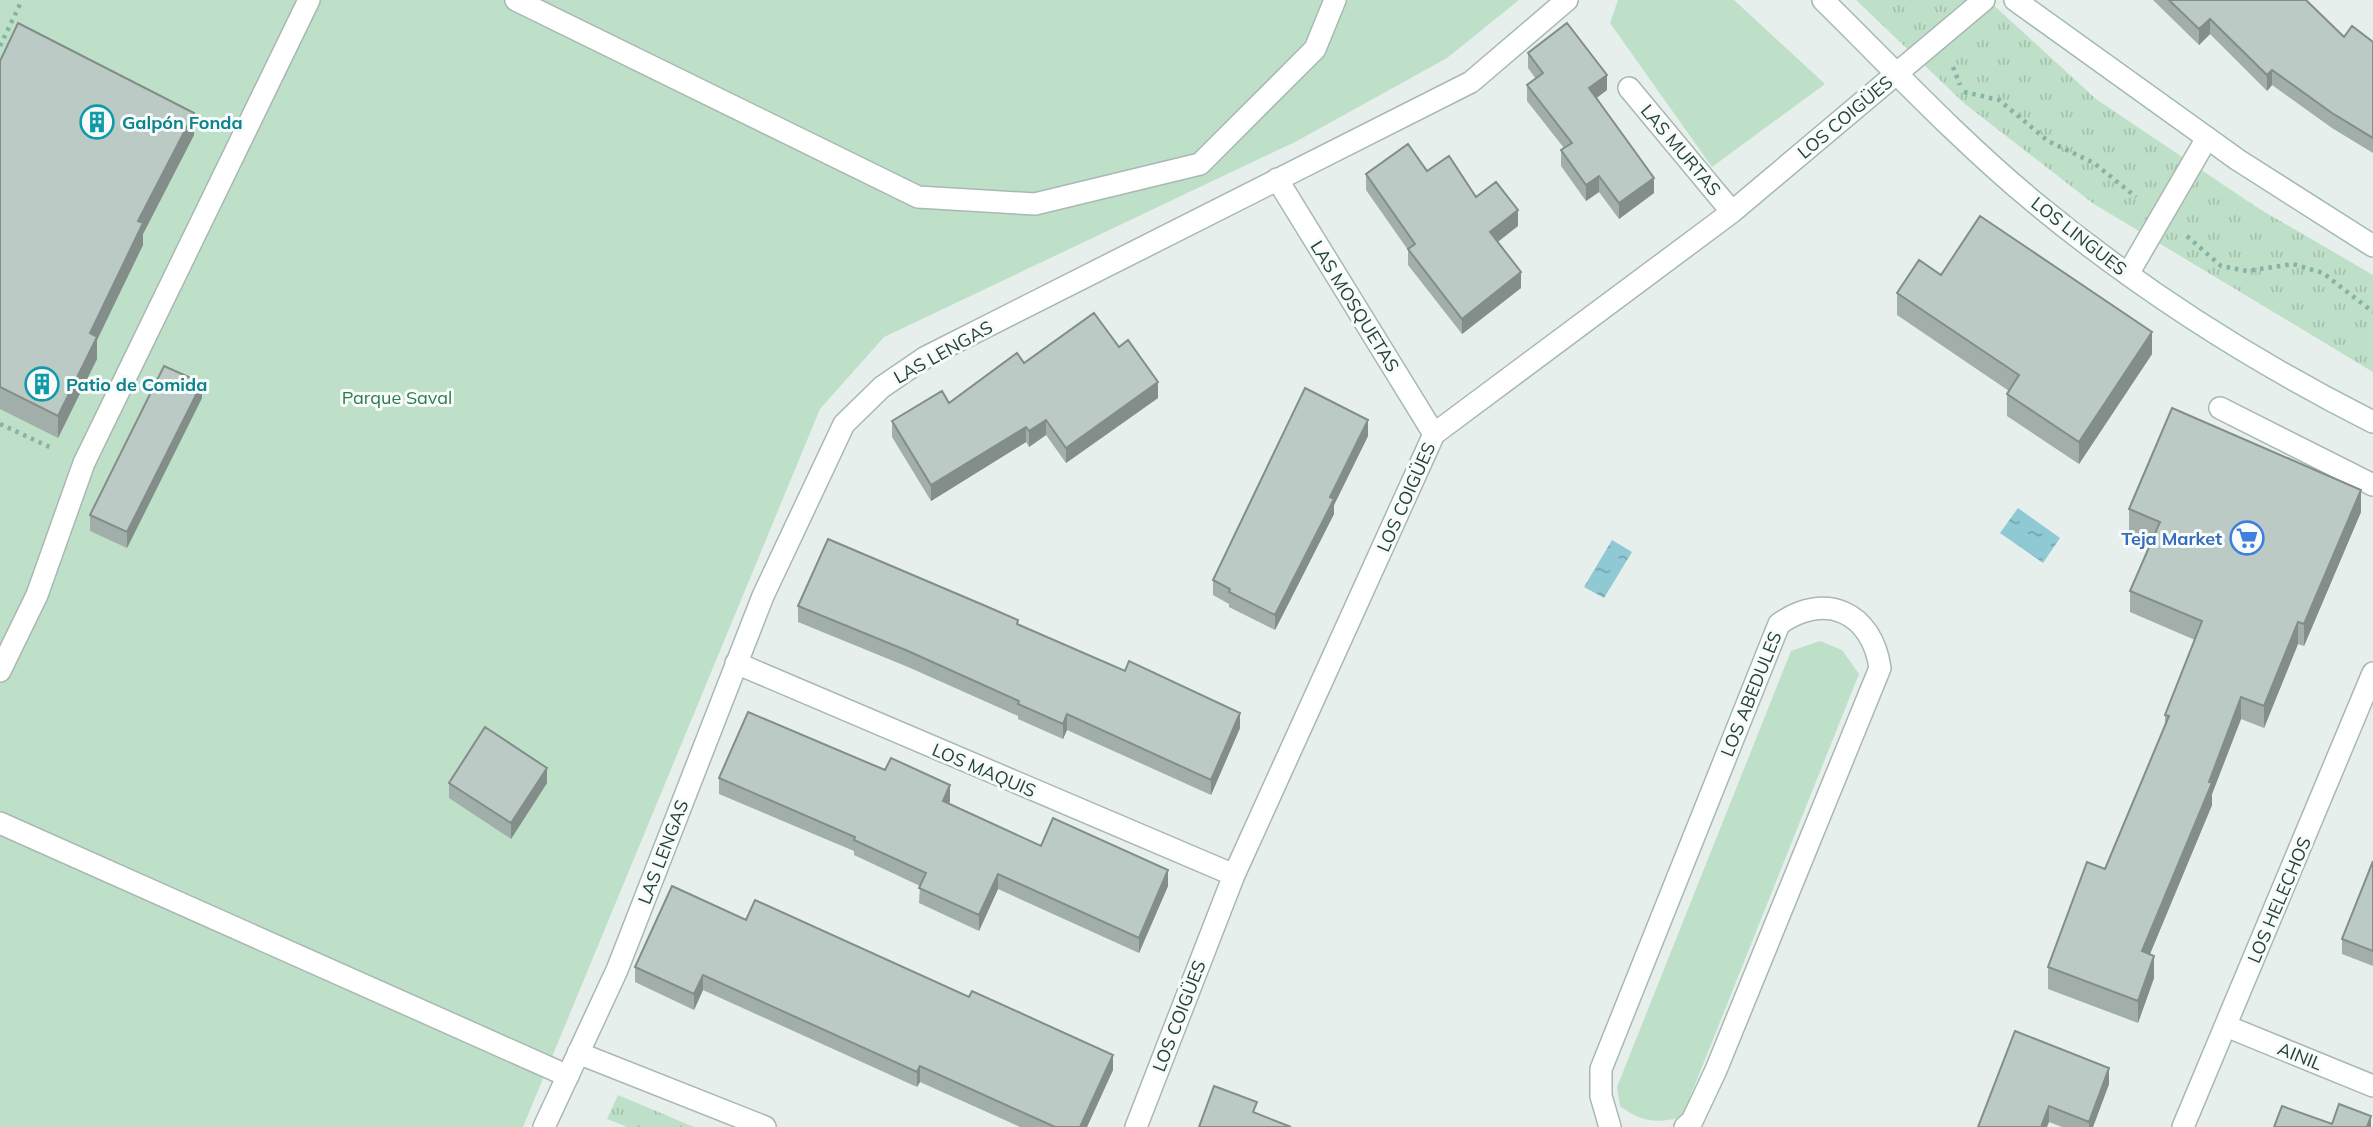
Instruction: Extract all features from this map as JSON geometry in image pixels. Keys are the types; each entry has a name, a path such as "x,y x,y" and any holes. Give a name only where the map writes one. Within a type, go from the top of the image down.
{"street":[{"path":"0,671 37,595 84,463 309,0"},
{"path":"516,0 918,197 1035,204 1200,164 1315,49 1335,0"},
{"name":"LAS LENGAS","path":"547,1126 617,970 763,596 844,424 882,387 926,357 1471,82 1567,0"},
{"name":"LOS LINGUES","path":"1822,0 2015,185 2128,274 2259,361 2373,422"},
{"name":"LOS COIGÜES","path":"1136,1127 1234,875 1434,434 1732,212 1984,0"},
{"path":"2015,0 2207,138 2373,246"},
{"name":"LAS MURTAS","path":"1629,88 1732,212"},
{"path":"2128,274 2207,138"},
{"name":"LAS MOSQUETAS","path":"1277,179 1434,434"},
{"path":"2220,408 2373,485"},
{"name":"LOS ABEDULES","path":"1610,1127 1601,1097 1601,1069 1779,624 1794,613 1810,608 1844,612 1871,634 1880,668 1716,1070 1692,1121 1685,1127"},
{"name":"LOS MAQUIS","path":"736,663 1234,875"},
{"name":"LOS HELECHOS","path":"2183,1127 2373,673"},
{"path":"0,822 568,1076"},
{"name":"AINIL","path":"2226,1026 2373,1086"},
{"path":"578,1053 765,1127"}],"path":[{"path":"0,46 22,0"},
{"path":"1941,36 1962,91 1999,100 2048,141 2094,163 2163,214 2221,266 2248,271 2293,264 2323,273 2373,312"},
{"path":"0,424 84,463"}],"green space":[{"name":"Parque Saval","path":"0,0 1519,0 1447,58 1297,141 884,337 820,409 523,1127 0,1127"},
{"path":"1618,0 1734,0 1825,84 1712,167 1610,23"},
{"path":"1856,0 1988,0 2096,99 2258,208 2373,275 2373,372 2094,204 1965,104"},
{"path":"1820,641 1842,650 1859,674 1682,1117 1657,1121 1642,1118 1620,1106 1617,1087 1791,651"},
{"path":"618,1095 694,1127 627,1127 607,1119"}],"water":[{"path":"2018,508 2060,538 2043,563 2000,533"},
{"path":"1612,540 1632,552 1604,598 1584,587"}],"building":[{"path":"2169,0 2306,0 2344,37 2352,26 2373,42 2373,138 2332,113 2272,70 2267,75 2210,19 2199,29"},
{"path":"18,23 194,113 138,221 143,223 90,333 97,337 58,416 0,387 0,61"},
{"path":"1567,23 1607,75 1589,88 1654,178 1619,203 1599,176 1586,185 1561,150 1572,143 1527,85 1543,73 1528,53"},
{"path":"1408,144 1427,171 1449,156 1476,197 1496,182 1518,210 1490,232 1521,272 1462,319 1408,249 1415,244 1366,174"},
{"path":"1980,216 2152,332 2079,442 2007,394 2019,375 1897,293 1919,260 1941,275"},
{"path":"1094,313 1119,347 1128,340 1158,382 1066,448 1046,420 1029,431 1026,427 931,485 892,421 942,391 949,403 1017,353 1024,363"},
{"path":"164,366 202,383 127,532 90,515"},
{"path":"1305,388 1368,420 1330,497 1334,499 1275,615 1229,592 1230,589 1213,580"},
{"path":"2172,408 2361,490 2304,624 2298,622 2264,706 2241,697 2209,782 2212,783 2142,951 2154,956 2138,1001 2048,967 2087,862 2105,869 2169,716 2165,715 2202,621 2130,591 2160,522 2129,509"},
{"path":"828,539 1018,620 1017,624 1125,671 1129,661 1240,713 1211,780 1067,714 1063,724 908,651 798,606"},
{"path":"748,712 885,770 891,758 950,785 943,801 1041,846 1053,818 1168,870 1139,938 998,874 979,915 919,888 926,873 854,840 855,837 719,778"},
{"path":"485,727 547,768 511,823 449,783"},
{"path":"2373,861 2373,951 2342,939"},
{"path":"672,886 746,920 755,900 969,997 972,991 1113,1055 1080,1127 1055,1127 920,1066 917,1072 703,975 694,994 635,967"},
{"path":"2015,1031 2109,1068 2089,1122 2049,1106 2041,1127 1978,1127"},
{"path":"1214,1086 1257,1102 1253,1112 1291,1127 1199,1127"},
{"path":"2339,1104 2371,1116 2367,1127 2274,1127 2282,1106 2332,1124"}],"place":[{"name":"Galpón Fonda","path":"97,122"},
{"name":"Patio de Comida","path":"42,384"},
{"name":"Teja Market","path":"2247,538"}]}
